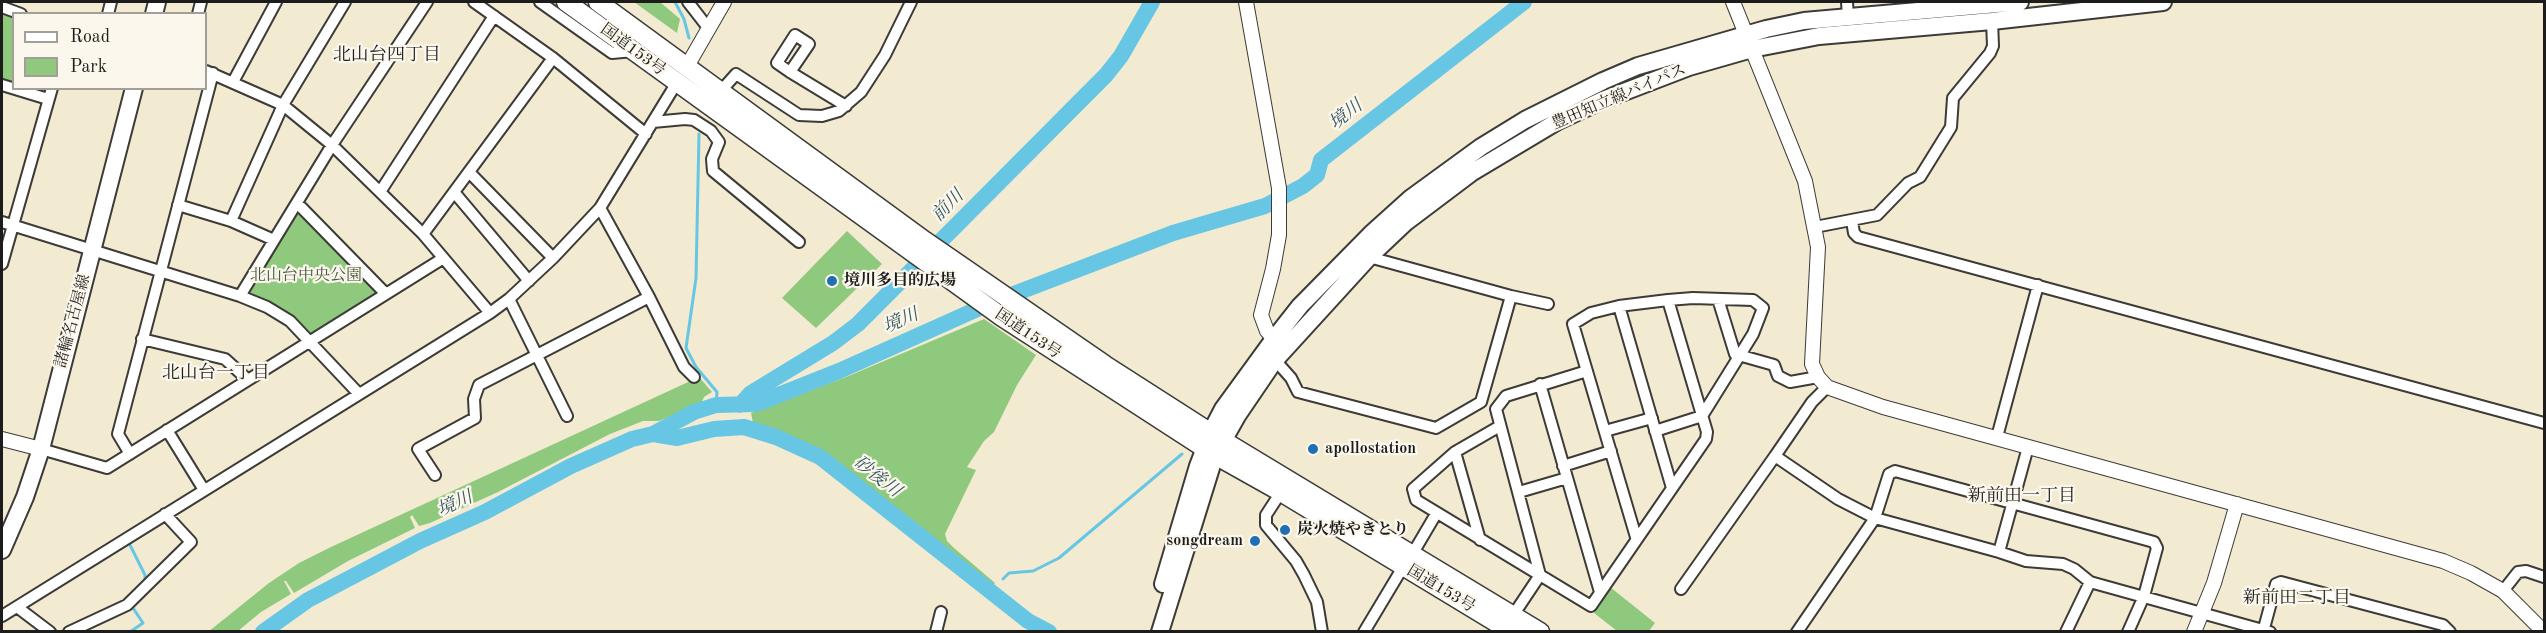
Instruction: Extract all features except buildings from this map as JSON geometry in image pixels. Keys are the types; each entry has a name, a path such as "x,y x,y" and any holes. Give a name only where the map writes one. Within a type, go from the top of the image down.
{"highway":[{"name":"国道153号","path":"566,2 634,51 720,92 925,241 1075,343 1281,492 1408,560"},
{"name":"国道153号","path":"598,2 682,75 828,192 1063,358 1408,560 1508,626 1540,632"}],"main road":[{"name":"豊田知立線バイパス","path":"1160,632 1213,444 1275,360 1369,257 1406,222 1471,173 1558,121 1804,21 1847,9 2020,2"},
{"name":"豊田知立線バイパス","path":"1149,632 1224,409 1274,339 1300,306 1371,234 1419,193 1481,147 1524,120 1638,66 1749,42 1992,21 2163,2"},
{"name":"諸輪名古屋線","path":"2,549 25,497 40,449 133,90"}],"street":[{"path":"233,82 276,2"},
{"path":"231,221 283,105 345,2"},
{"path":"240,296 332,145 427,2"},
{"path":"474,2 553,58 646,134"},
{"path":"540,2 612,53 634,51"},
{"path":"688,2 709,29"},
{"path":"2,616 509,299 553,258 600,208 724,2"},
{"path":"720,92 736,74 799,115 822,116 846,106 861,92 885,55 911,2"},
{"path":"1246,2 1279,188 1279,220 1273,269 1261,315 1267,331 1274,339"},
{"path":"1681,590 1812,402 1822,382 1812,357 1818,266 1815,227 1799,160 1734,2"},
{"path":"380,192 494,16"},
{"path":"1815,227 1877,215 1908,183 1920,177 1951,127 1953,98 1990,53 1993,46 1992,21"},
{"path":"423,234 553,58"},
{"path":"209,72 283,105 332,145 423,234 490,313"},
{"path":"790,72 846,106"},
{"path":"2,264 50,94 29,90"},
{"path":"130,454 118,434 178,205 205,90"},
{"path":"653,122 694,120 711,131 719,142 712,159 713,171 799,242"},
{"path":"469,172 553,258"},
{"path":"454,192 529,281"},
{"path":"297,203 386,294"},
{"path":"178,205 231,221 274,240"},
{"path":"600,208 684,367 694,377"},
{"path":"1852,221 1854,233 1858,237 2544,423"},
{"path":"2,222 240,296 267,307 291,321 359,394"},
{"path":"1369,257 1510,296 1548,304"},
{"path":"2,439 107,468 442,259"},
{"path":"1997,437 2038,285"},
{"path":"1275,360 1291,378 1299,392 1436,428 1481,402 1510,296"},
{"path":"435,476 418,449 475,418 474,399 479,385 649,297"},
{"path":"509,299 567,416"},
{"path":"1718,299 1732,350 1740,357 1774,365 1778,376 1790,382 1822,382 1883,407 2443,561 2503,591 2544,632"},
{"path":"1500,426 1455,452 1413,489 1416,500 1591,606 1636,537 1706,438 1707,432 1668,300"},
{"path":"1636,537 1573,324 1591,313 1619,306 1668,300 1753,300 1762,308 1753,334 1702,416 1655,431"},
{"path":"1619,306 1672,488"},
{"path":"142,339 225,359 247,379"},
{"path":"1508,626 1540,575 1496,409 1506,396 1587,371"},
{"path":"1539,384 1600,592"},
{"path":"1605,431 1652,418"},
{"path":"167,429 204,490"},
{"path":"1999,552 2028,447"},
{"path":"1563,466 1611,451"},
{"path":"1455,452 1480,540"},
{"path":"1775,456 1839,499 1875,518 2026,561 2063,564 2074,569 2090,582 2266,631 2276,584 2281,582 2443,625 2450,632"},
{"path":"1797,632 1875,518 1891,471 2154,542 2157,548 2144,596 2128,632"},
{"path":"1519,492 1567,478"},
{"path":"1281,492 1266,515 1266,525 1296,561 1304,575 1317,602 1322,632"},
{"path":"2194,632 2225,548 2237,504"},
{"path":"69,632 127,605 191,542 165,514"},
{"path":"1364,632 1436,514"},
{"path":"2503,591 2518,572 2526,571 2544,577"},
{"path":"2066,632 2090,582"},
{"path":"17,606 50,632"},
{"path":"936,632 941,612"}],"green space":[{"path":"634,2 660,2 680,19 677,33"},
{"path":"2,12 12,15 12,84 2,80"},
{"name":"北山台中央公園","path":"298,209 381,292 316,332 310,333 295,317 250,293"},
{"name":"境川多目的広場","path":"847,231 882,264 816,328 782,298"},
{"path":"984,319 1036,355 1017,385 994,432 984,441 967,467 976,470 945,534 947,541 954,548 995,583 992,586 808,444 753,423 751,413 846,377"},
{"path":"699,377 712,392 704,397 701,404 659,421 643,421 610,434 498,492 430,523 419,526 412,515 410,517 415,528 348,561 294,593 284,581 291,594 261,612 238,631 208,632 269,583 299,563"},
{"path":"1610,587 1655,623 1649,631 1617,631 1594,613"}],"waterway":[{"path":"675,2 684,19 689,38"},
{"name":"前川","path":"740,405 751,393 833,343 858,324 1106,75 1121,56 1152,2"},
{"name":"境川","path":"263,632 308,600 420,541 485,512 571,466 632,439 653,434 694,412 716,405 756,404 839,371 993,302 1173,233 1265,206 1303,186 1317,175 1321,160 1524,2"},
{"path":"699,134 696,278 686,348 696,367 717,392 716,405"},
{"name":"砂後川","path":"653,434 677,438 714,429 744,427 776,437 820,457 1028,621 1049,632"},
{"path":"1003,579 1009,573 1033,571 1059,558 1182,454"},
{"path":"129,543 145,575 145,581"},
{"path":"130,632 143,623 131,605"}],"place":[{"name":"境川多目的広場","path":"832,281"},
{"name":"apollostation","path":"1313,449"},
{"name":"炭火焼やきとり","path":"1285,530"},
{"name":"songdream","path":"1255,541"}],"district":[{"name":"北山台四丁目","path":"387,55"},
{"name":"北山台一丁目","path":"216,373"},
{"name":"新前田一丁目","path":"2022,496"},
{"name":"新前田二丁目","path":"2297,598"}]}
